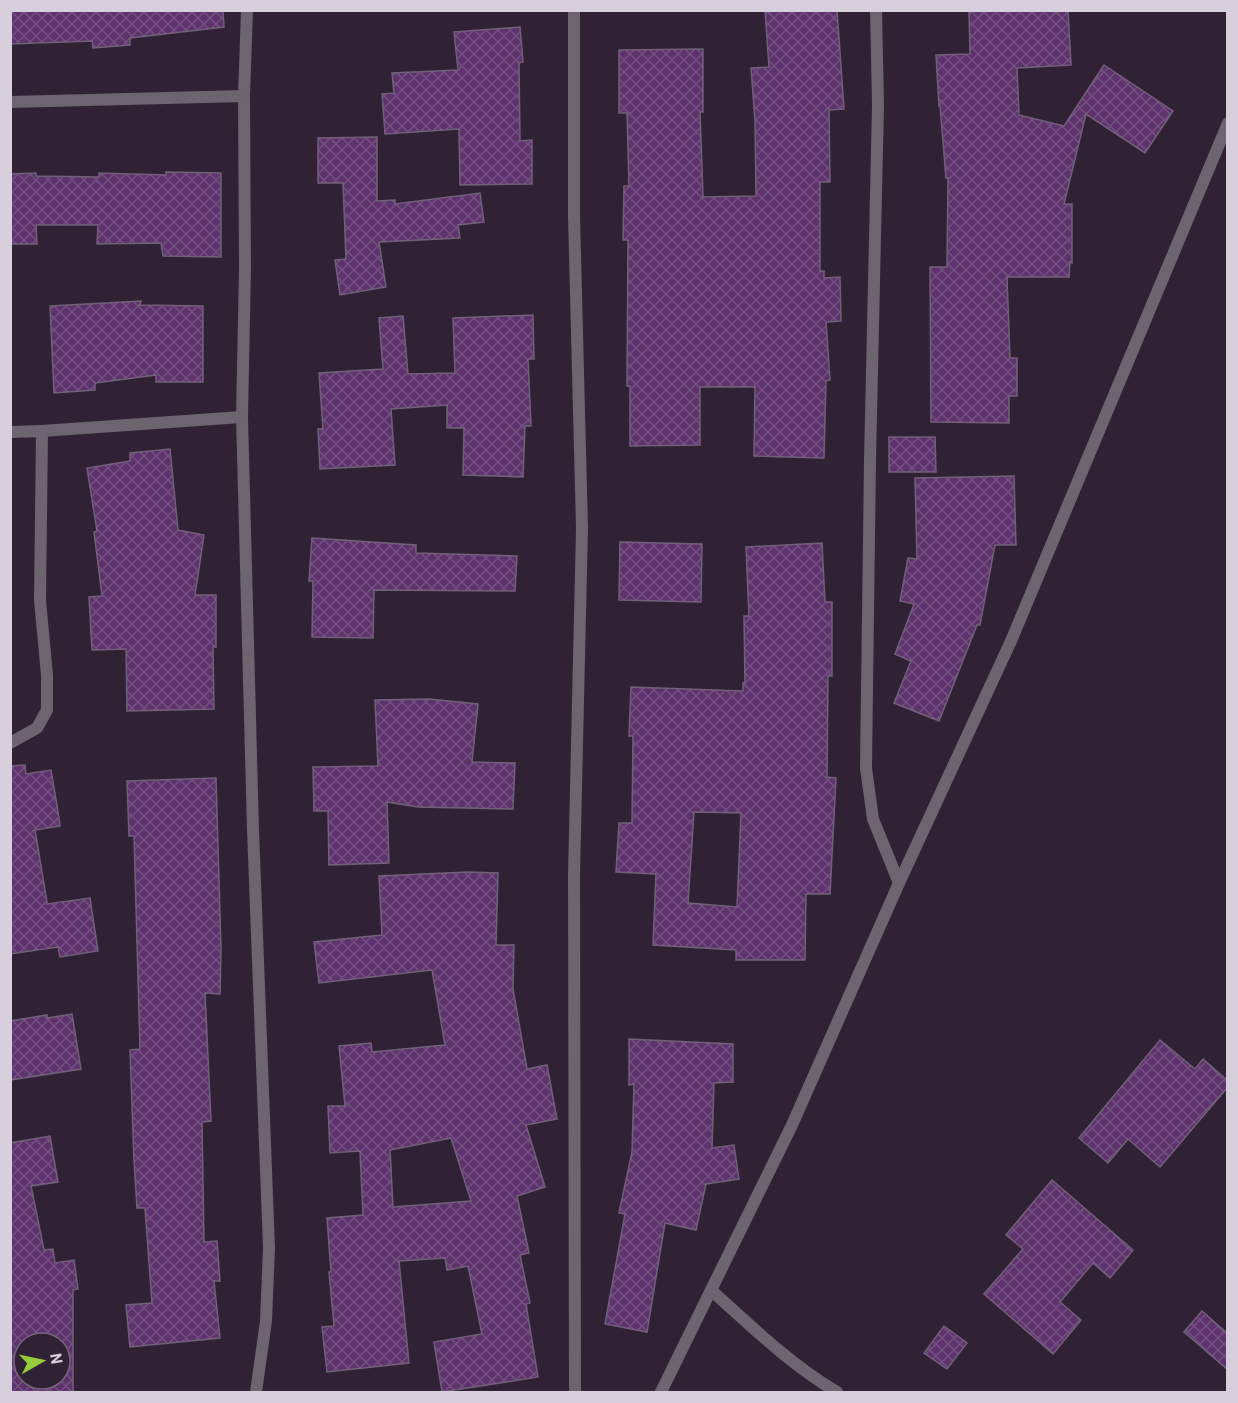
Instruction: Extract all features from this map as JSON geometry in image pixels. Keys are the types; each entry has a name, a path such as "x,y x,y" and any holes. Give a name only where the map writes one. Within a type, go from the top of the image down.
{"street":[{"path":"247,10 244,96 245,268 242,417 253,819 269,1248 266,1321 255,1392"},
{"path":"574,10 574,216 582,528 574,875 575,1392"},
{"path":"876,10 878,105 866,768 873,819 899,883"},
{"path":"10,102 244,96"},
{"path":"661,1392 792,1125 899,883 1011,641 1227,123"},
{"path":"10,432 242,417"},
{"path":"10,743 37,728 47,710 47,675 40,600 42,431"},
{"path":"711,1290 784,1356 837,1392"}],"building":[{"path":"10,10 223,10 224,27 130,38 130,45 93,48 92,41 10,44"},
{"path":"765,10 837,10 844,109 829,110 830,182 820,182 820,271 824,271 824,278 840,277 841,321 826,322 830,380 826,381 824,458 754,456 755,387 700,387 700,445 630,446 630,386 627,386 628,240 623,240 624,186 629,186 627,113 619,113 619,50 703,49 703,112 700,112 703,197 756,196 755,120 751,68 769,67"},
{"path":"969,10 1068,10 1071,65 1017,68 1019,115 1064,126 1104,65 1173,111 1145,153 1086,114 1064,204 1072,204 1072,263 1070,262 1069,277 1007,277 1010,358 1017,358 1017,396 1009,396 1009,423 931,422 930,267 947,267 948,178 946,178 936,55 970,54"},
{"path":"520,27 523,62 519,63 520,141 532,140 532,184 460,185 459,129 385,134 382,94 394,93 392,73 458,70 454,32"},
{"path":"377,137 377,201 395,200 395,204 480,193 484,222 458,225 460,238 379,242 386,287 340,295 335,260 346,259 343,183 318,183 318,138"},
{"path":"166,172 221,173 221,257 163,256 161,243 97,244 98,225 36,225 37,244 10,244 10,174 36,173 36,176 99,177 99,173 166,175"},
{"path":"141,301 140,305 203,306 203,382 156,382 156,375 95,383 95,390 54,393 50,306"},
{"path":"533,315 534,359 528,359 531,426 525,426 523,477 463,475 464,428 447,428 447,405 391,409 395,465 320,469 318,429 323,429 319,373 383,369 379,318 403,316 408,374 455,373 453,318"},
{"path":"889,437 935,437 936,472 889,472"},
{"path":"170,449 178,530 204,535 195,595 216,595 216,647 213,647 214,709 127,711 126,649 92,650 89,597 102,596 94,532 97,531 87,468 130,461 130,453"},
{"path":"1014,476 1016,545 995,545 980,625 977,625 939,721 894,703 911,661 895,654 914,604 900,601 908,558 917,559 915,478"},
{"path":"312,538 416,545 416,553 517,556 515,591 374,590 373,638 312,637 313,581 309,581"},
{"path":"620,542 702,544 701,602 619,600"},
{"path":"822,543 825,602 832,602 832,676 828,676 827,777 836,778 830,894 806,894 805,960 736,960 736,950 653,945 656,874 616,872 619,823 632,823 633,736 629,736 631,687 743,691 743,683 745,683 744,616 749,616 746,547","holes":["694,812 741,813 737,907 688,903"]},
{"path":"429,699 478,704 472,762 515,763 513,809 418,807 387,802 389,863 329,865 328,811 314,811 313,767 378,766 375,700"},
{"path":"25,765 26,774 51,770 57,805 60,826 35,830 47,904 90,898 98,951 60,957 58,947 10,954 10,766"},
{"path":"216,778 221,949 220,994 205,993 211,1121 202,1122 204,1242 217,1241 220,1281 214,1281 220,1338 130,1347 126,1305 152,1303 145,1208 137,1208 134,1160 130,1050 140,1049 134,836 129,836 127,781"},
{"path":"498,873 496,945 514,945 513,989 527,1069 547,1065 557,1119 526,1125 545,1187 517,1196 529,1253 520,1255 530,1303 526,1304 538,1377 442,1392 434,1342 482,1334 468,1266 447,1270 445,1258 399,1261 409,1363 327,1372 322,1327 334,1326 327,1218 363,1215 360,1151 330,1153 328,1106 345,1106 339,1046 371,1043 372,1052 445,1045 432,970 319,983 314,942 382,935 379,876","holes":["451,1138 471,1201 393,1207 390,1150"]},
{"path":"72,1014 81,1069 10,1080 10,1021 47,1015 47,1018"},
{"path":"629,1039 733,1044 733,1082 714,1083 712,1148 734,1145 739,1179 706,1184 696,1230 665,1223 647,1332 605,1324 625,1214 619,1213 632,1152 634,1084 629,1085"},
{"path":"1160,1040 1195,1069 1203,1059 1227,1080 1227,1088 1160,1167 1128,1139 1108,1163 1079,1138"},
{"path":"50,1136 58,1182 31,1186 44,1250 53,1249 55,1263 74,1260 78,1289 73,1290 73,1392 10,1392 10,1143"},
{"path":"1052,1180 1133,1250 1110,1278 1093,1263 1060,1302 1081,1320 1053,1354 984,1294 1023,1249 1006,1235"},
{"path":"1202,1311 1227,1333 1227,1369 1184,1332"},
{"path":"944,1326 967,1343 947,1369 924,1353"}]}
